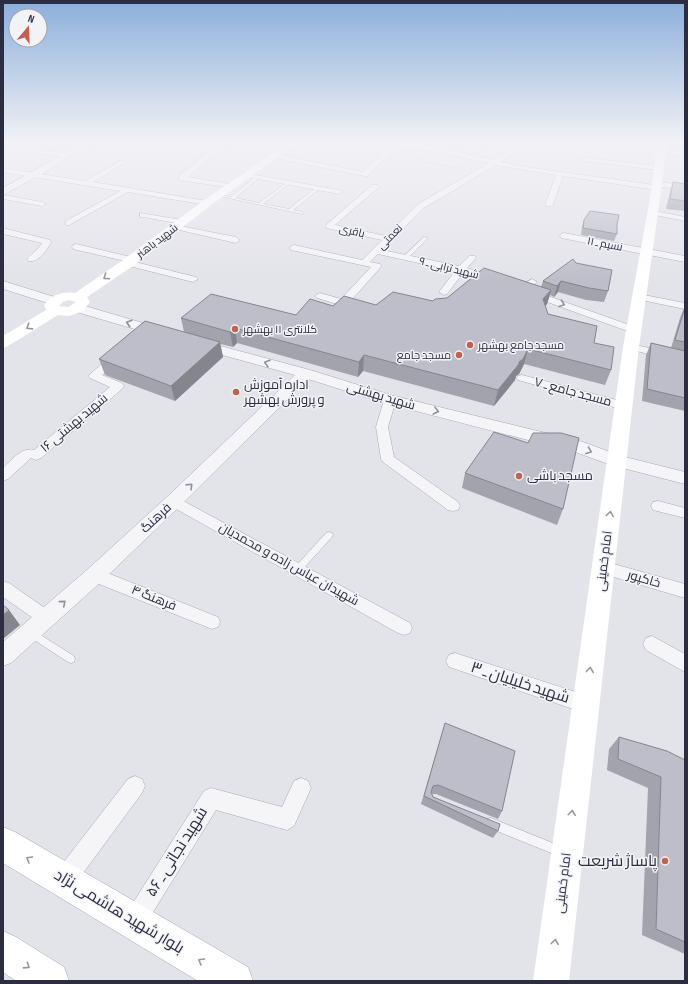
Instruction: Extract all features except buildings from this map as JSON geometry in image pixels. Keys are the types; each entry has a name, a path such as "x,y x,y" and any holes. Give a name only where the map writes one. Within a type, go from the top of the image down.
{"main road":[{"name":"شهید باهنر","path":"78,302 206,203 218,195 231,192 235,189"},
{"name":"امام خمینی","path":"550,981 632,338 656,189"},
{"path":"3,343 55,306 64,312 78,302"},
{"name":"بلوار شهید هاشمی نژاد","path":"3,844 234,981"},
{"path":"3,950 50,981"}],"street":[{"path":"121,189 206,203"},
{"path":"220,189 231,192"},
{"path":"323,189 339,192"},
{"name":"باقری","path":"373,189 329,226 387,239"},
{"name":"نعمتی","path":"364,263 421,206 450,189"},
{"path":"549,205 555,189"},
{"path":"69,223 127,190"},
{"path":"3,197 42,204"},
{"path":"653,212 685,219"},
{"path":"143,215 236,240"},
{"path":"3,231 47,242 42,251 31,259"},
{"name":"نسیم ـ ۱۱","path":"564,236 685,259"},
{"path":"76,248 130,261 193,279"},
{"path":"294,248 364,263"},
{"name":"شهید ترابی ـ ۹","path":"377,251 460,270 513,287 685,359"},
{"path":"444,292 460,270 472,258"},
{"name":"نعمتی","path":"331,315 344,303 377,266 364,263"},
{"path":"513,287 532,282"},
{"path":"3,285 55,306"},
{"path":"320,296 344,303"},
{"path":"639,297 685,306"},
{"name":"شهید بهشتی","path":"78,302 148,329 390,400 583,448 617,461 685,478"},
{"path":"136,340 148,329"},
{"name":"شهید بهشتی ۱۶","path":"3,476 28,453 36,456 118,386 94,376 124,350"},
{"name":"فرهنگ","path":"3,656 95,575 305,374"},
{"name":"مسجد جامع ـ ۷","path":"522,378 624,406"},
{"path":"390,400 382,427 388,459 453,506"},
{"name":"شهیدان عباس زاده و محمدیان","path":"174,501 404,628"},
{"path":"658,506 685,513"},
{"name":"خاکپور","path":"603,567 685,591"},
{"name":"فرهنگ ۴","path":"95,575 212,622"},
{"path":"3,588 46,618"},
{"path":"652,644 685,664"},
{"name":"شهید خلیلیان ـ ۳","path":"456,661 585,704"},
{"path":"64,880 135,786"},
{"name":"شهید نجاتی ـ ۵۶","path":"134,922 210,798 287,819 301,788"}],"lane":[{"path":"260,204 280,189"},
{"path":"290,210 317,189"},
{"path":"231,192 260,204 302,212"},
{"path":"406,257 426,238"},
{"path":"298,569 329,535"},
{"path":"29,632 71,659"},
{"path":"479,818 567,854"}],"place":[{"name":"کلانتری ۱۱ بهشهر","path":"235,329"},
{"name":"مسجد جامع بهشهر","path":"470,345"},
{"name":"مسجد جامع","path":"459,355"},
{"name":"اداره آموزش و پرورش بهشهر","path":"236,392"},
{"name":"مسجد باشی","path":"519,476"},
{"name":"پاساژ شریعت","path":"665,861"}]}
